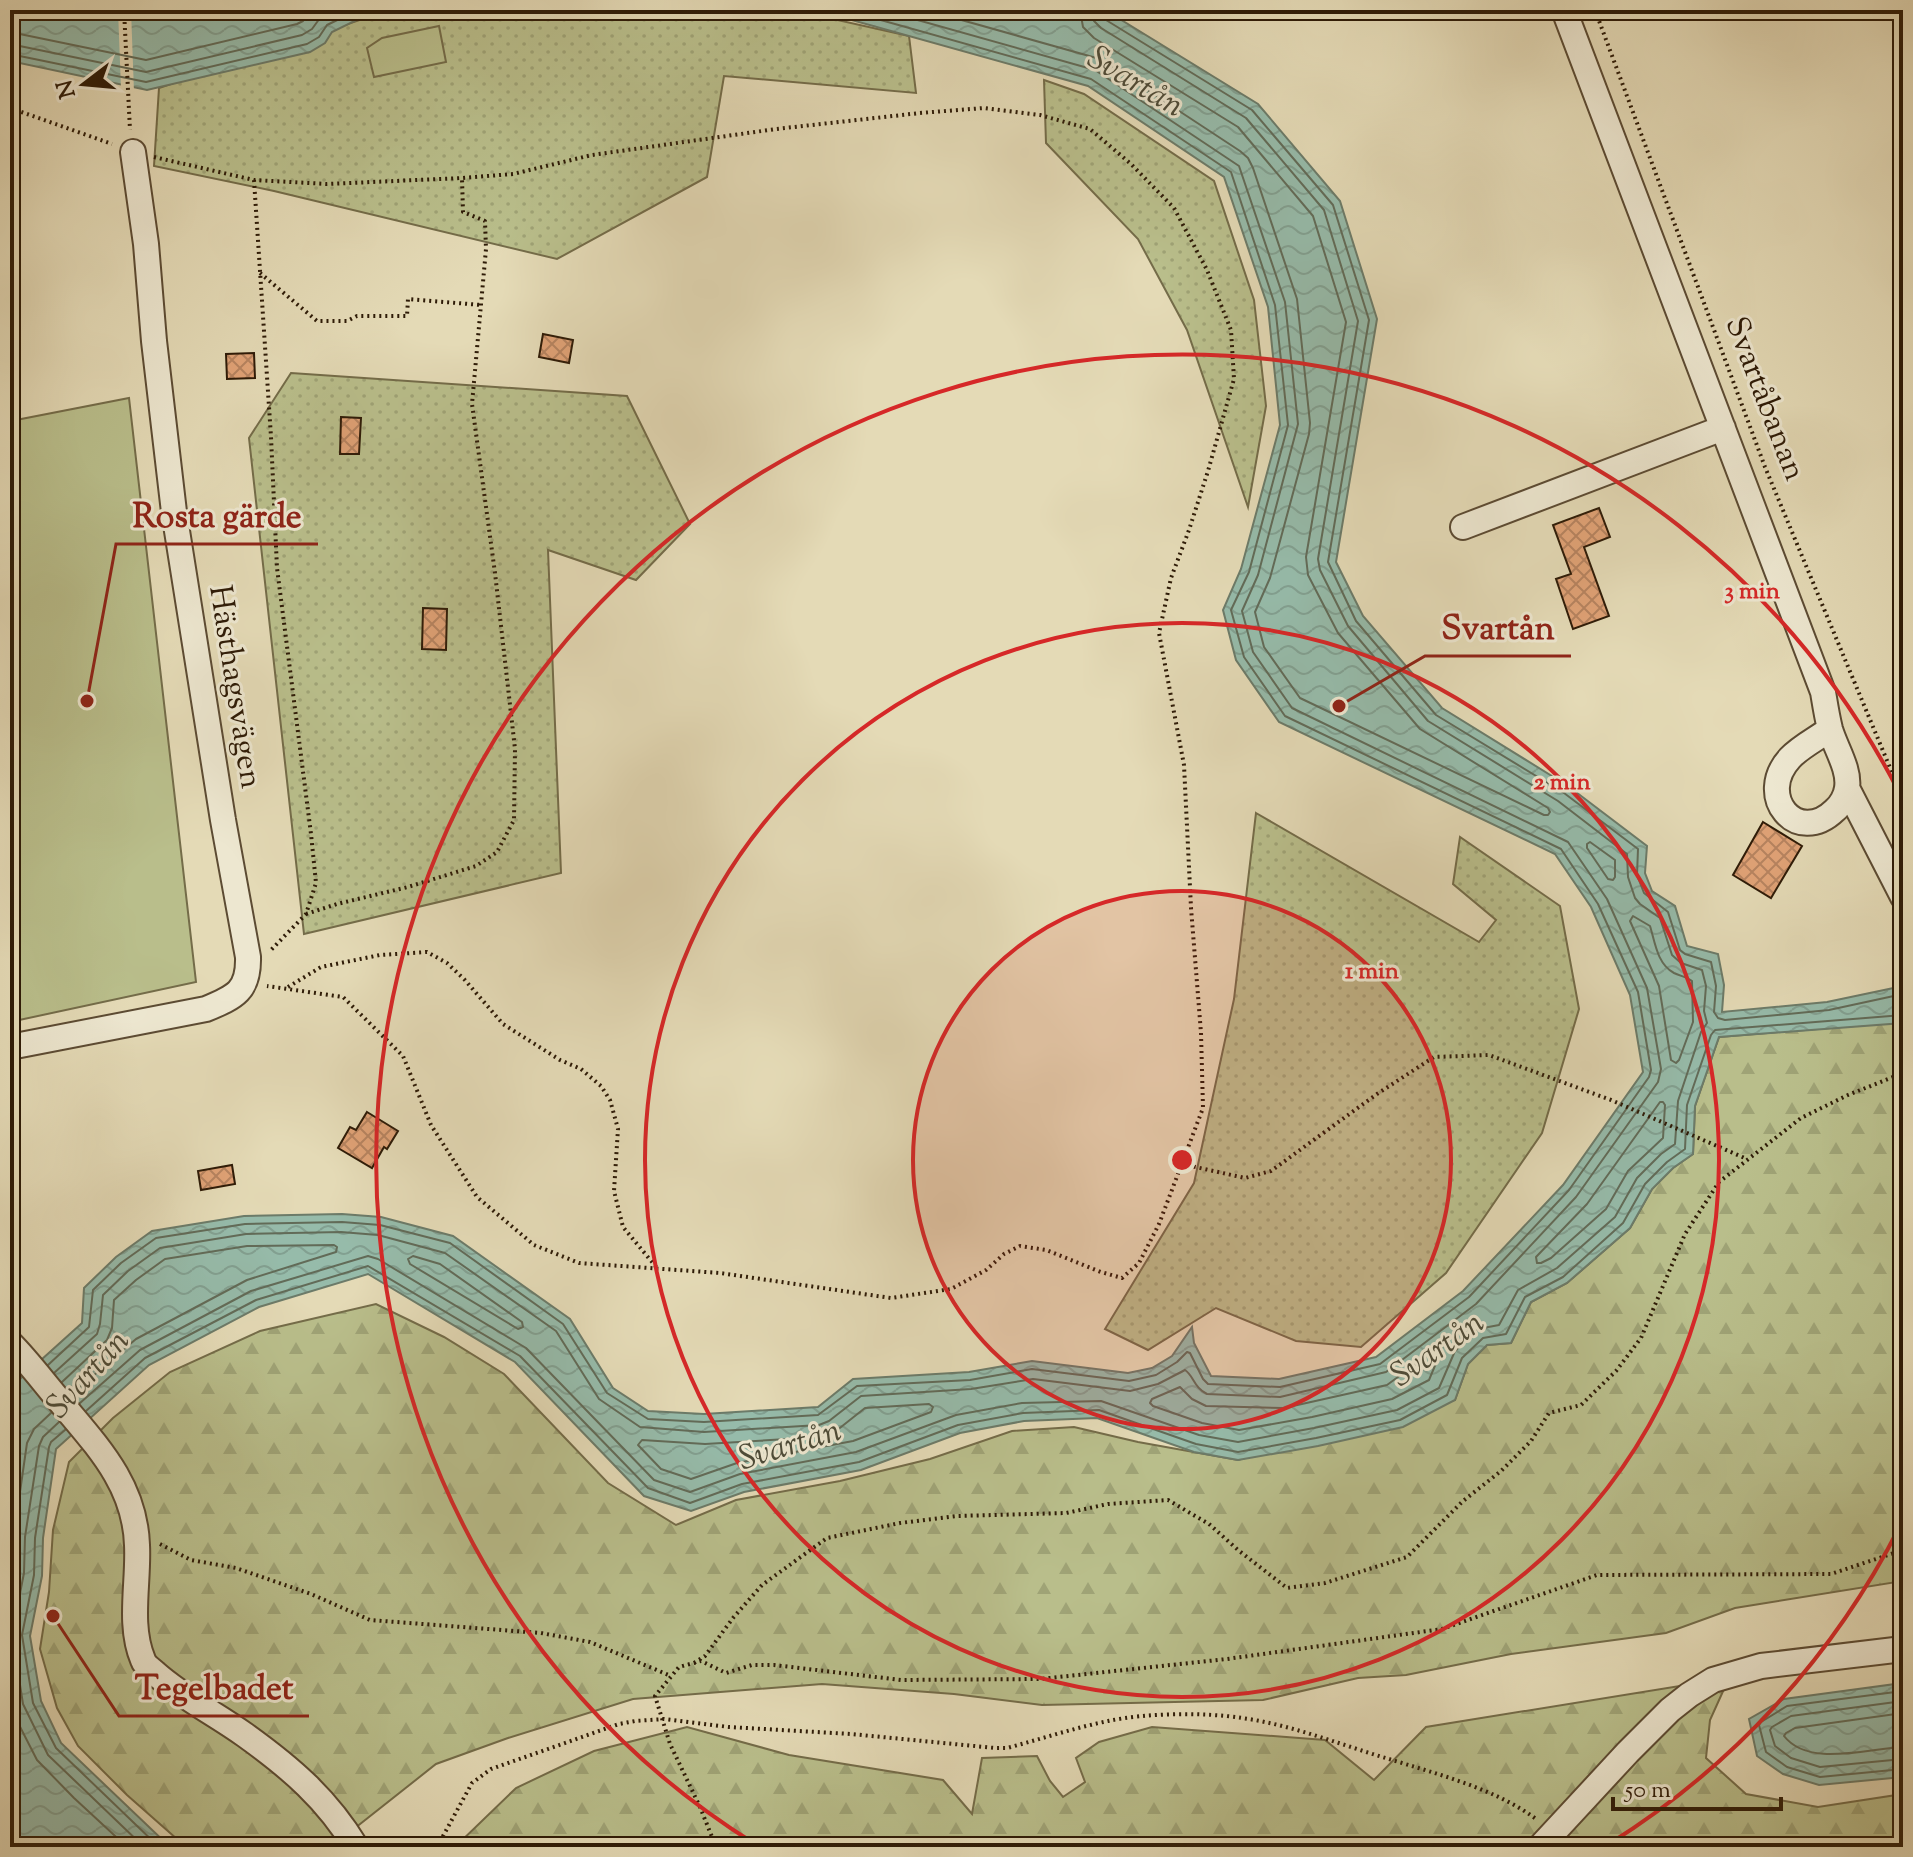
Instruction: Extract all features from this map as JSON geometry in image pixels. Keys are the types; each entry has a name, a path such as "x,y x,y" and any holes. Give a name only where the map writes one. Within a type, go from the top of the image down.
{"lane":[{"path":"1564,10 1823,692 1830,729 1845,770 1847,788 1903,897"},
{"name":"Hästhagsvägen","path":"133,152 146,244 174,512 248,957 245,985"},
{"path":"1463,527 1723,428"},
{"path":"1830,729 1791,757 1778,775 1778,800 1781,808 1795,821 1812,824 1827,818 1841,805 1847,788"},
{"path":"10,1047 206,1009 226,1001 245,985"},
{"path":"16,1350 97,1445 124,1486 134,1513 136,1634 144,1663 196,1705 219,1716 247,1736 306,1784 340,1821 356,1847"},
{"path":"1547,1840 1670,1710 1713,1680 1761,1666 1903,1649"}],"path":[{"path":"124,10 133,152"},
{"name":"Svartåbanan","path":"1595,10 1765,467 1903,799"},
{"path":"10,108 133,152 254,180 327,184 513,174 592,155 776,129 920,113 984,108 1040,115 1090,129 1131,164 1174,208 1207,270 1231,330 1234,379 1208,471 1171,578 1159,633 1184,765 1203,1108 1159,1224 1139,1263 1122,1278 1046,1250 1020,1246 951,1289 891,1298 720,1273 579,1263 534,1245 477,1197 431,1125 403,1056 343,997 245,985"},
{"path":"306,914 476,866 497,852 514,820 515,749 472,404 486,249 485,221 463,212 462,178"},
{"path":"254,180 277,568 316,883 306,914 267,954"},
{"path":"260,273 317,321 347,321 357,316 407,316 408,299 481,305"},
{"path":"286,988 321,967 380,955 427,952 447,963 503,1024 560,1060 581,1069 601,1086 610,1100 618,1129 614,1191 623,1227 657,1268"},
{"path":"1182,1164 1245,1178 1271,1171 1434,1057 1489,1055 1611,1100 1747,1159"},
{"path":"694,1663 705,1656 762,1585 827,1538 900,1523 957,1516 1066,1513 1108,1504 1168,1500 1209,1524 1287,1588 1325,1583 1407,1557 1463,1501 1501,1471 1531,1441 1549,1413 1581,1405 1616,1371 1641,1338 1685,1234 1719,1182 1801,1118 1903,1073"},
{"path":"136,1532 191,1560 236,1568 311,1594 370,1620 541,1633 590,1642 671,1676"},
{"path":"716,1847 670,1744 655,1696 679,1667 701,1661 726,1673 763,1665 901,1680 1040,1679 1227,1659 1442,1629 1597,1575 1831,1574 1903,1550"},
{"path":"437,1847 472,1783 491,1769 635,1721 663,1719 729,1727 1007,1748 1109,1721 1169,1715 1213,1715 1240,1717 1298,1730 1447,1776 1520,1807 1547,1840 1641,1847"}],"green space":[{"path":"389,10 793,10 909,36 916,93 724,76 707,177 557,259 274,191 154,166 159,88"},
{"path":"439,26 446,62 374,77 367,48 382,38"},
{"path":"1044,80 1084,94 1214,181 1254,300 1266,406 1248,507 1187,330 1138,239 1046,143"},
{"path":"10,304 16,420 129,398 196,982 10,1022"},
{"path":"291,373 627,396 690,524 636,580 548,550 561,873 304,934 249,438"},
{"path":"1256,813 1479,942 1496,920 1453,884 1460,837 1560,906 1579,1009 1542,1133 1446,1273 1361,1347 1296,1341 1216,1308 1148,1350 1105,1329 1194,1183 1234,999"},
{"path":"1903,1022 1903,1581 1735,1608 1666,1633 1511,1654 1406,1675 1358,1678 1263,1700 1042,1705 954,1694 822,1684 633,1699 436,1764 331,1847 186,1847 78,1746 57,1708 40,1649 49,1592 53,1530 69,1462 113,1418 170,1372 260,1331 376,1304 444,1337 504,1374 608,1483 676,1525 736,1500 840,1481 930,1459 1012,1431 1074,1427 1238,1460 1455,1400 1468,1364 1487,1345 1511,1343 1531,1302 1567,1283 1630,1228 1652,1189 1693,1154 1695,1106 1719,1037"},
{"path":"1729,1678 1710,1720 1706,1758 1746,1794 1818,1807 1903,1794 1903,1847 455,1847 516,1788 594,1751 687,1727 789,1755 943,1780 972,1814 982,1758 1037,1756 1050,1781 1063,1797 1085,1782 1076,1758 1099,1742 1152,1727 1325,1740 1374,1780 1426,1727"}],"water":[{"path":"10,10 377,10 332,32 325,43 310,52 147,90 10,61"},
{"path":"816,10 1105,10 1258,104 1340,201 1377,319 1336,562 1363,616 1442,708 1568,786 1647,846 1645,873 1652,891 1675,906 1687,946 1718,954 1724,985 1722,1012 1827,1002 1903,986 1903,1023 1719,1037 1695,1106 1693,1154 1652,1189 1630,1228 1567,1283 1531,1302 1511,1343 1487,1345 1468,1364 1455,1400 1403,1427 1238,1460 1194,1452 1097,1418 1024,1421 960,1433 861,1470 744,1492 691,1511 644,1496 515,1362 368,1274 259,1307 149,1365 56,1449 43,1538 42,1576 30,1636 41,1701 61,1743 170,1847 10,1847 10,1388 82,1323 84,1288 116,1257 152,1231 244,1216 342,1214 381,1217 453,1236 570,1319 613,1388 648,1411 704,1414 818,1407 853,1379 969,1372 1032,1361 1128,1373 1152,1368 1172,1356 1192,1327 1194,1343 1211,1376 1279,1379 1376,1357 1463,1291 1563,1185 1643,1072 1630,995 1591,907 1555,854 1279,722 1236,660 1223,610 1241,569 1280,425 1268,307 1224,177 1088,86"},
{"path":"1903,1683 1903,1777 1819,1785 1783,1774 1757,1756 1749,1719 1784,1699"}],"pier":[{"path":"118,10 131,10 134,92 121,89"}],"building":[{"path":"543,334 573,340 569,363 539,357"},
{"path":"254,353 255,378 227,379 226,354"},
{"path":"341,417 361,418 359,454 340,454"},
{"path":"1599,508 1610,537 1584,547 1609,616 1573,629 1556,579 1571,574 1553,525"},
{"path":"423,608 447,609 446,650 422,649"},
{"path":"1763,822 1802,846 1771,898 1733,875"},
{"path":"367,1112 398,1131 372,1168 338,1148 350,1127 356,1130"},
{"path":"232,1165 235,1184 201,1190 198,1171"}],"place":[{"name":"Rosta gärde","path":"87,701"},
{"name":"Svartån","path":"1339,706"},
{"name":"Tegelbadet","path":"53,1616"}]}
